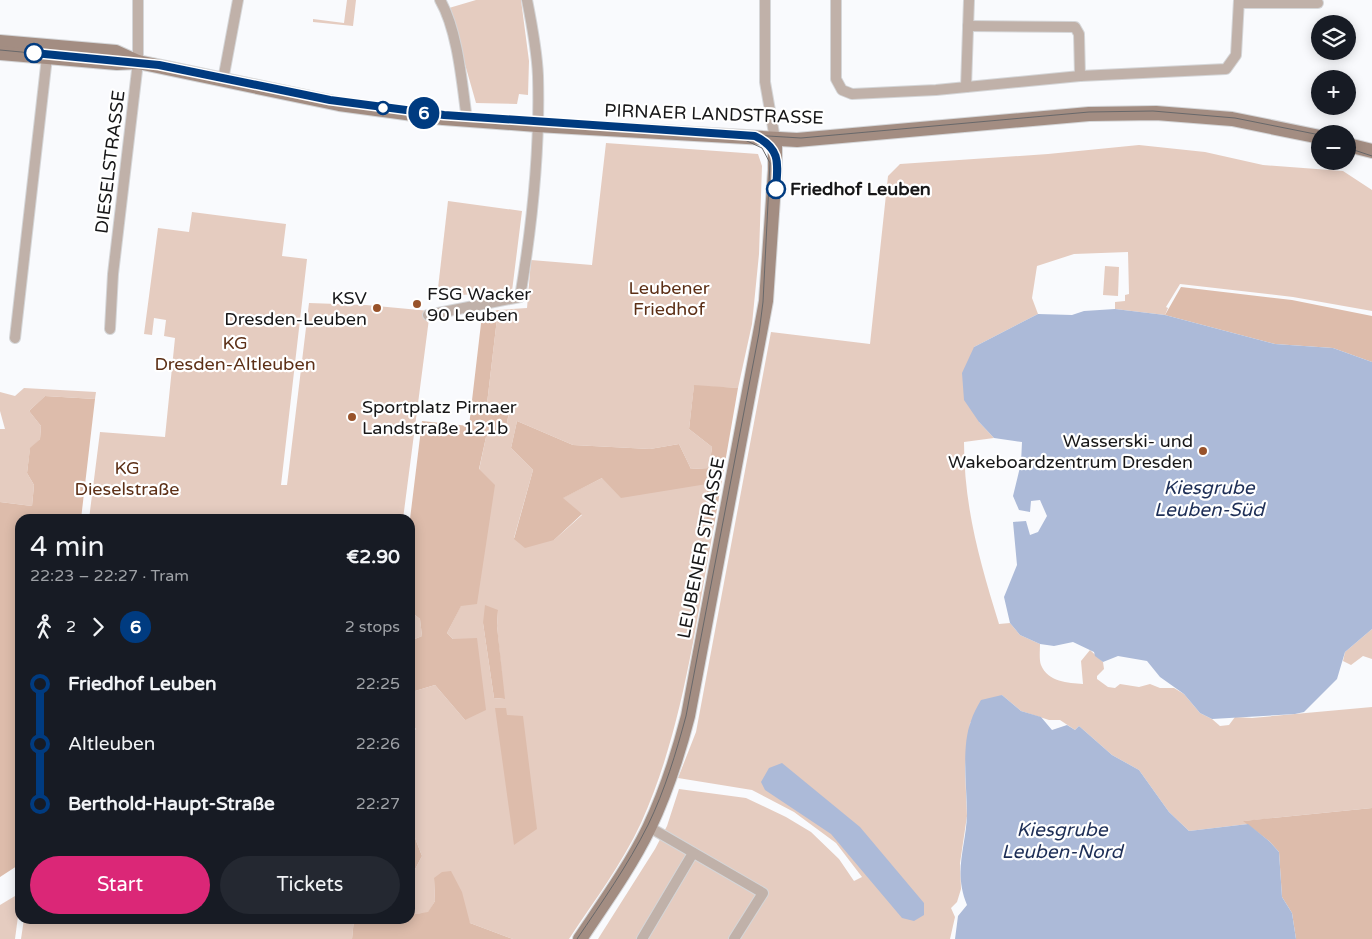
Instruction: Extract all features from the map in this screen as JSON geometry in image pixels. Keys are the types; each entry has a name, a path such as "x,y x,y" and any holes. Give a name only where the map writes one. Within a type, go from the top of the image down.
{"street":[{"name":"DIESELSTRASSE","path":"110,328 113,274 138,62 138,0"},
{"path":"223,80 238,0"},
{"path":"440,0 445,9 456,50 467,120"},
{"path":"428,315 520,297 531,211 537,125 538,76 527,0"},
{"path":"764,0 765,82 775,139"},
{"path":"836,0 836,79 842,90 852,94 966,87 1080,76 1226,68 1236,55 1239,1 1318,3"},
{"path":"966,87 969,0"},
{"path":"968,26 1075,27 1080,34 1080,76"},
{"name":"PIRNAER LANDSTRASSE","path":"0,42 116,52 138,62 339,104 467,120 537,125 775,139 856,136 1117,113 1176,114 1232,119 1311,135"},
{"name":"PIRNAER LANDSTRASSE","path":"0,53 117,63 138,62"},
{"path":"15,338 47,57"},
{"name":"LEUBENER STRASSE","path":"580,939 626,870 649,827 669,782 688,716 762,333 767,298 775,139"},
{"path":"1356,148 1369,153"},
{"path":"649,827 763,894 734,939"},
{"path":"642,939 693,853"}],"green space":[{"path":"347,0 356,0 353,26 313,22 313,19 344,23"},
{"path":"476,0 521,0 529,61 528,95 519,94 517,104 476,103 449,8"},
{"name":"Leubener Friedhof","path":"606,143 758,154 762,166 759,254 752,324 738,388 694,386 689,429 712,447 709,468 691,469 679,444 650,449 573,445 517,421 511,448 533,470 514,538 554,540 582,515 562,498 602,478 707,484 706,525 714,526 678,715 655,788 641,823 616,868 569,939 513,939 470,923 434,878 435,901 428,913 415,913 415,869 422,856 415,838 415,691 435,685 465,720 453,639 447,633 461,605 479,470 486,437 506,428 509,413 486,412 498,310 527,308 531,260 592,265","holes":["498,610 497,626 504,699 494,698 483,623"]},
{"path":"1139,145 1205,152 1263,165 1343,171 1372,190 1372,311 1293,297 1180,284 1166,307 1168,308 1165,315 1115,309 1115,302 1125,301 1125,295 1129,294 1128,252 1074,254 1037,266 1032,298 1038,314 974,347 979,422 994,438 964,442 967,490 974,534 999,624 1010,623 1020,635 1040,644 1041,665 1048,675 1065,682 1083,684 1081,661 1090,650 1103,662 1104,669 1097,676 1097,679 1108,687 1115,688 1120,684 1139,687 1150,684 1160,688 1174,688 1184,694 1200,713 1212,719 1220,726 1229,725 1235,717 1252,718 1372,707 1372,808 1244,821 1248,824 1189,831 1169,812 1139,770 1112,755 1079,726 1075,730 1060,720 1049,720 1021,711 1002,695 970,723 965,768 967,816 960,863 961,889 957,902 951,908 955,917 950,939 598,939 655,849 667,826 679,789 746,798 786,817 811,832 839,859 854,881 862,877 836,843 794,812 752,790 678,778 696,732 771,332 870,344 888,176 900,164 1048,154"},
{"path":"448,201 522,211 512,291 437,297"},
{"path":"192,212 286,224 282,256 307,259 281,485 287,485 309,303 366,305 430,311 404,514 90,514 100,432 165,437 175,338 164,336 166,320 154,318 152,335 144,334 158,228 189,232"},
{"path":"1105,266 1119,267 1118,296 1103,295"},
{"path":"24,388 96,392 95,399 45,396 29,411 41,426 40,439 30,449 27,473 34,485 32,506 0,502 0,429 5,429 0,411 0,392 15,396"},
{"path":"415,615 420,619 422,636 415,639"},
{"path":"1372,629 1372,659 1363,656 1351,665 1343,661 1345,652"},
{"path":"15,896 15,924 17,924 15,939 0,939 0,905"},
{"path":"23,924 354,924 352,939 21,939"}],"shaded area":[{"path":"1181,287 1292,300 1372,316 1372,362 1333,348 1275,344 1165,315"},
{"path":"498,310 486,412 509,412 506,428 486,437 479,469 495,485 477,604 461,606 447,633 453,639 477,638 486,710 465,720 435,685 415,691 415,639 422,636 420,619 415,615 415,514 411,514 422,421 469,426 482,315"},
{"path":"694,385 738,388 714,526 706,525 707,484 621,498 602,478 563,498 582,514 554,540 525,548 514,539 533,470 511,448 517,421 573,445 650,449 679,444 691,469 709,468 712,447 689,429"},
{"path":"45,396 95,399 82,514 15,514 15,867 0,877 0,502 32,506 34,485 27,473 30,448 40,439 41,426 29,411"},
{"path":"485,605 498,610 497,626 505,699 494,698 483,623"},
{"path":"495,708 506,708 507,715 523,716 537,829 514,845"},
{"path":"1372,808 1372,939 1296,939 1292,913 1282,897 1279,852 1269,841 1243,821"},
{"path":"415,838 422,856 415,869"},
{"path":"451,871 462,892 470,923 513,939 352,939 354,924 415,924 415,913 428,912 435,901 434,878 442,872"}],"water":[{"name":"Kiesgrube Leuben-Süd","path":"1115,309 1165,315 1275,344 1333,348 1372,362 1372,629 1345,652 1337,679 1304,712 1212,719 1200,713 1184,694 1160,677 1147,661 1118,656 1103,662 1095,656 1094,652 1073,642 1054,646 1040,644 1020,635 1010,623 1004,597 1017,565 1013,522 1026,521 1030,535 1038,532 1047,516 1040,500 1031,501 1030,512 1019,510 1013,496 1021,463 1022,442 994,438 979,422 964,400 962,373 974,347 1038,314 1072,315 1084,311"},
{"name":"Kiesgrube Leuben-Nord","path":"1002,695 1021,711 1041,717 1052,730 1067,725 1075,730 1079,726 1112,755 1139,770 1169,812 1189,831 1248,824 1269,841 1279,852 1282,897 1292,913 1296,939 955,939 958,916 967,905 961,881 961,859 967,814 965,755 968,731 981,700"},
{"path":"782,763 860,827 924,903 924,915 914,921 902,918 831,834 765,790 761,782 769,768"}],"tram line":[{"path":"0,50 159,65 339,102 443,115 537,122 801,138 1089,112 1153,111 1235,118 1311,133"},
{"name":"6","path":"34,53 159,65 330,100 466,118 755,136 764,140 775,153 778,163 776,189"},
{"path":"756,137 766,143 773,151 777,172"},
{"path":"577,939 623,869 648,825 670,771 686,716 759,333 763,302 770,163 762,148 745,140"},
{"path":"1356,151 1372,156"}],"place":[{"name":"Friedhof Leuben","path":"776,189"},
{"name":"FSG Wacker 90 Leuben","path":"417,304"},
{"name":"KSV Dresden-Leuben","path":"377,308"},
{"name":"Sportplatz Pirnaer Landstraße 121b","path":"352,417"},
{"name":"Wasserski- und Wakeboardzentrum Dresden","path":"1203,451"}],"park label":[{"name":"KG Dresden-Altleuben","path":"235,353"},
{"name":"KG Dieselstraße","path":"127,478"}]}
